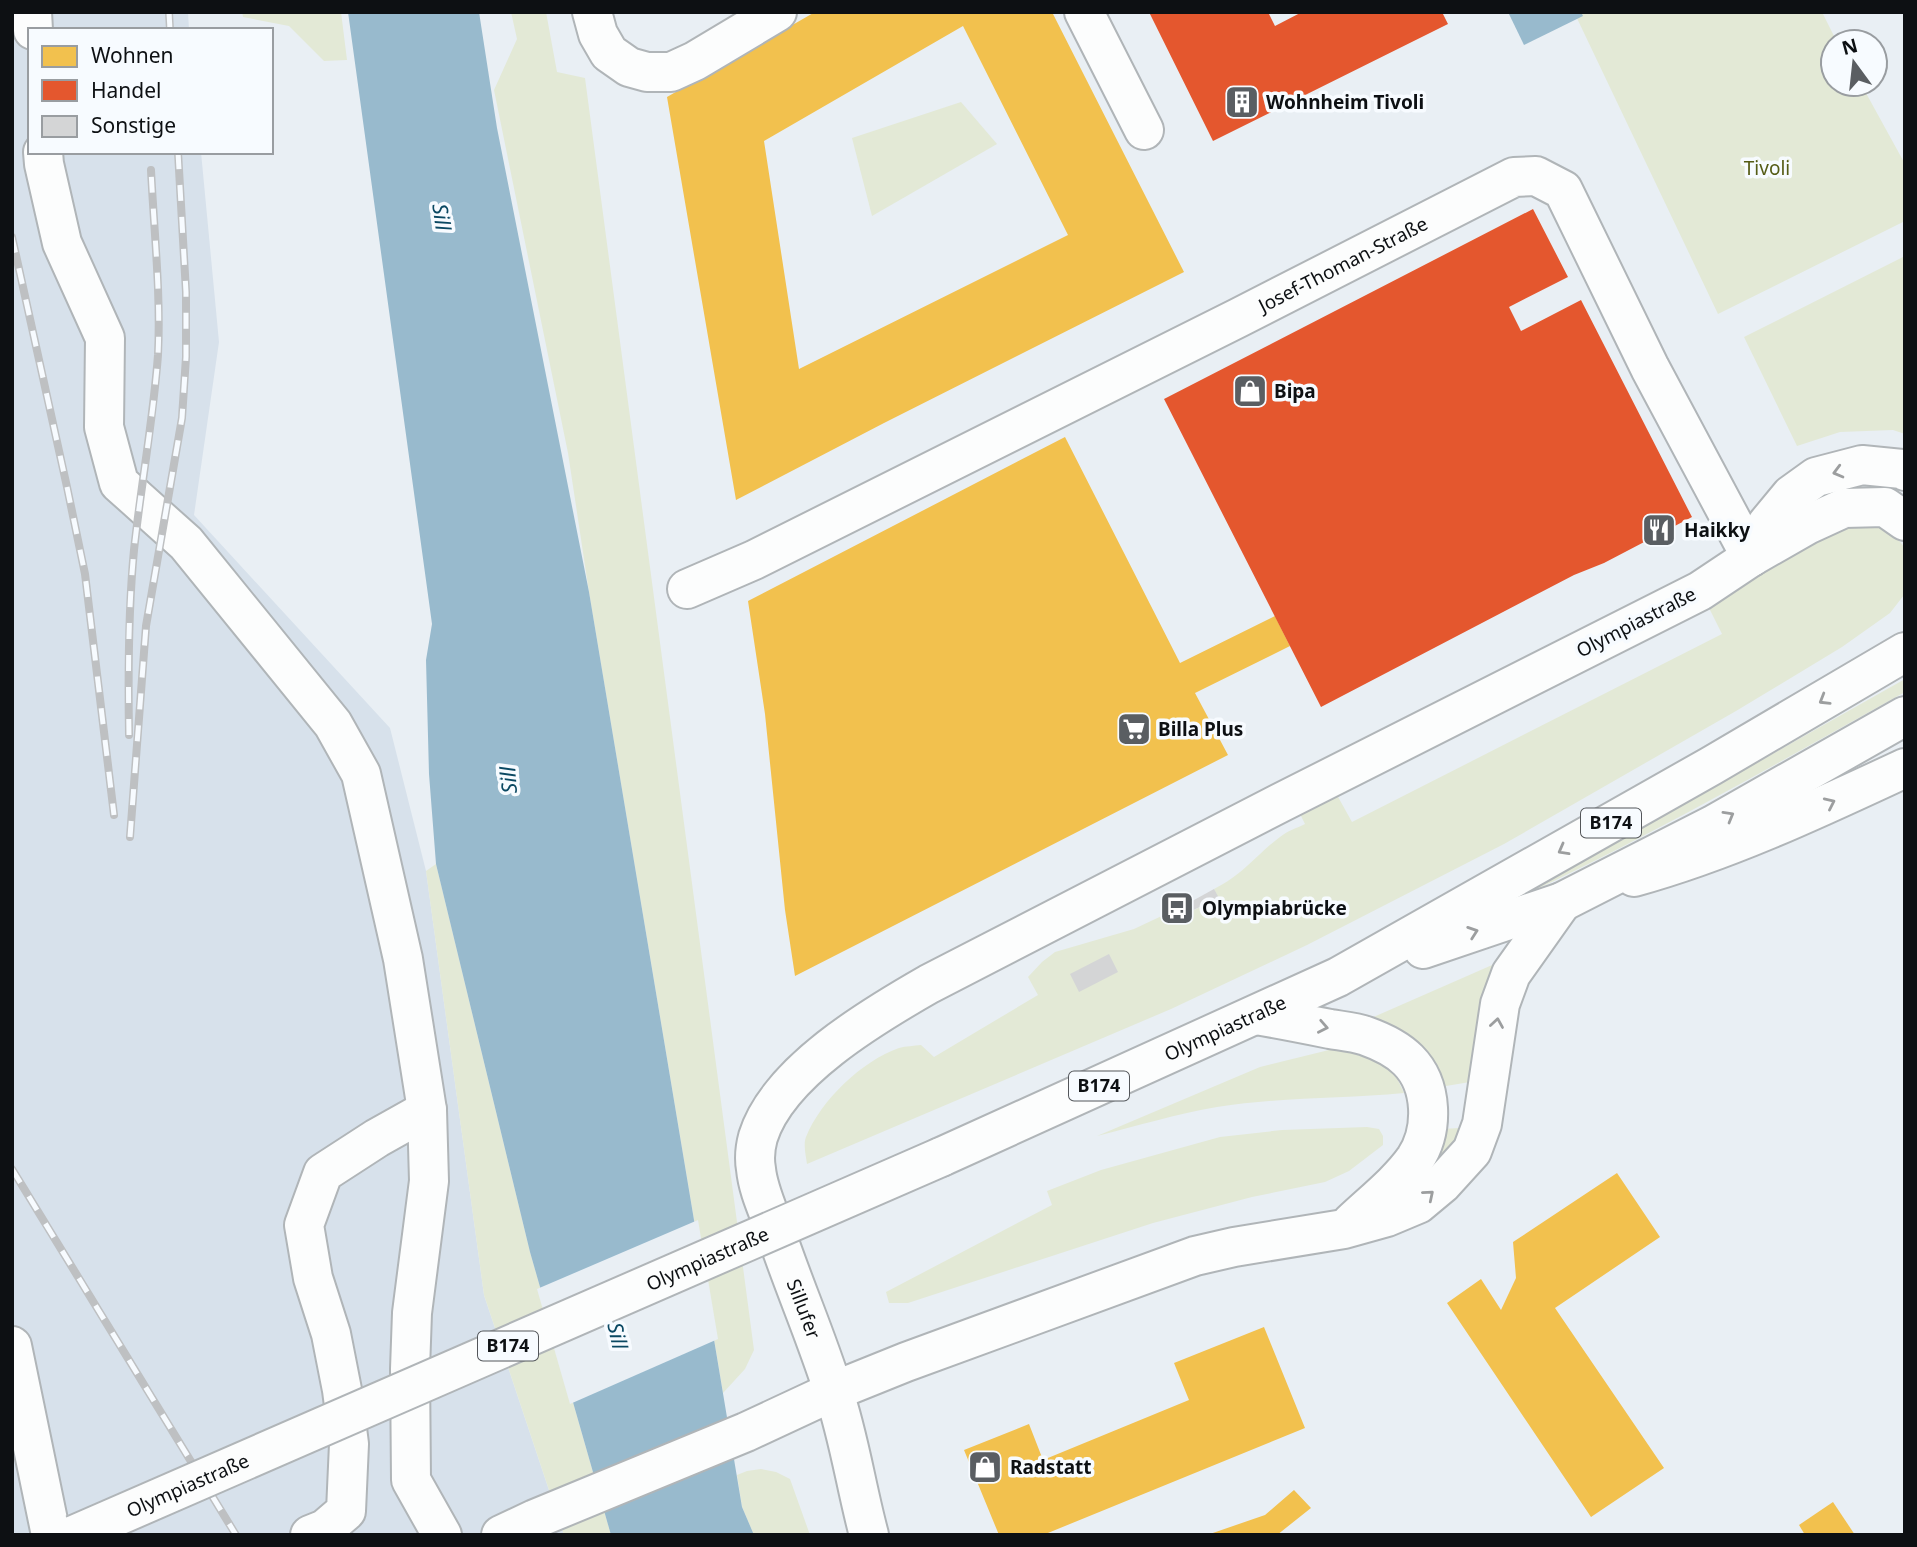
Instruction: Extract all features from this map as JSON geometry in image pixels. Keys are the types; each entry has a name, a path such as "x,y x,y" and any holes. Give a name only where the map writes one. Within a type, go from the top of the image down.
{"street":[{"path":"592,12 598,34 609,53 629,67 647,72 671,72 695,61 777,12"},
{"path":"1084,12 1144,130"},
{"path":"43,154 62,243 105,338 104,427 119,483 186,543 333,724 361,774 403,959 427,1110 429,1181 412,1313 411,1480 442,1535"},
{"name":"Josef-Thoman-Straße","path":"687,589 754,560 1514,177 1536,176 1563,190 1650,368 1751,557"},
{"path":"1751,557 1767,524 1775,514 1791,495 1816,477 1862,465 1905,471"},
{"name":"Olympiastraße","path":"786,1089 832,1047 921,989 1280,803 1700,591 1751,557 1807,525 1844,508 1885,507 1905,521"},
{"path":"1894,658 1905,629"},
{"name":"Olympiastraße","path":"74,1535 942,1157 1338,977 1711,766 1894,658"},
{"name":"Olympiastraße","path":"1338,977 1572,897 1713,825 1905,716"},
{"path":"518,1527 906,1362 1195,1256 1344,1229 1387,1217 1418,1204 1442,1184 1472,1151 1482,1124 1500,1004 1511,974 1572,897 1666,868 1803,816 1905,768"},
{"path":"1256,1015 1363,1035 1385,1044 1408,1059 1422,1079 1428,1120 1424,1140 1415,1158 1399,1178 1344,1229"},
{"name":"Sillufer","path":"786,1089 759,1136 755,1167 781,1248 834,1391 869,1535"},
{"path":"310,1535 325,1529 346,1511 349,1444 331,1334 313,1278 304,1225 323,1173 427,1110"},
{"path":"12,1346 51,1535"}],"shaded area":[{"path":"12,12 188,12 189,28 28,28 28,154 201,154 219,342 194,515 390,728 426,871 484,1295 564,1535 12,1535"}],"green space":[{"path":"242,12 341,12 347,60 324,61 289,26 243,17"},
{"path":"511,12 546,12 557,72 585,78 754,1350 745,1369 723,1393 568,453 494,90 517,39"},
{"name":"Tivoli","path":"1574,12 1822,12 1830,28 1819,28 1819,98 1869,98 1905,164 1905,221 1718,314"},
{"path":"961,102 997,144 872,216 852,138"},
{"path":"1905,256 1905,434 1893,430 1840,432 1797,446 1744,337"},
{"path":"1867,523 1896,537 1905,548 1904,595 1890,613 1842,647 1504,844 1307,945 1171,1009 807,1164 805,1140 813,1123 832,1096 871,1062 899,1048 921,1045 934,1057 1038,995 1028,977 1055,952 1134,929 1185,905 1190,912 1218,898 1214,889 1241,871 1283,835 1305,824 1300,814 1337,795 1352,822 1722,634 1708,606 1805,544 1826,534"},
{"path":"1905,679 1905,692 1704,804 1499,907 1496,902 1730,778"},
{"path":"436,864 530,1252 611,1535 564,1535 484,1295 426,871"},
{"path":"1499,962 1470,1082 1440,1087 1369,1019"},
{"path":"1337,1048 1362,1052 1394,1072 1404,1093 1264,1101 1217,1107 1097,1136 1260,1067"},
{"path":"1367,1127 1379,1129 1383,1136 1383,1145 1349,1171 1325,1182 1252,1197 1153,1223 908,1303 889,1303 886,1292 1052,1205 1047,1191 1101,1170 1220,1137 1282,1130"},
{"path":"1459,1128 1452,1151 1393,1201 1443,1129"},
{"path":"761,1469 790,1479 810,1535 754,1535 742,1507 737,1475"}],"water":[{"name":"Sill","path":"348,12 479,12 497,128 589,592 742,1507 754,1535 611,1535 530,1252 436,864 429,774 426,660 432,624"},
{"path":"1508,12 1581,12 1583,16 1524,45"}],"pier":[{"path":"698,1220 718,1339 570,1404 537,1289"}],"building: Wohnen":[{"path":"815,12 1052,12 1184,272 736,500 667,97","holes":["963,26 1068,235 799,369 764,141"]},
{"path":"1065,437 1180,663 1275,616 1290,646 1195,693 1228,755 795,976 785,910 765,714 748,601"},
{"path":"1617,1173 1660,1237 1555,1308 1664,1468 1591,1517 1447,1303 1481,1279 1501,1310 1516,1278 1513,1242"},
{"path":"1264,1327 1305,1428 1043,1535 999,1535 964,1450 1029,1424 1043,1460 1189,1400 1174,1363"},
{"path":"1294,1490 1311,1508 1277,1535 1207,1535 1265,1515"},
{"path":"1833,1502 1855,1535 1805,1535 1799,1525"}],"building: Handel":[{"name":"Wohnheim Tivoli","path":"1149,12 1268,12 1275,26 1302,12 1442,12 1448,24 1213,141"},
{"path":"1533,209 1568,277 1509,307 1521,331 1581,300 1692,517 1604,563 1574,575 1321,707 1164,399"}],"building: Sonstige":[{"path":"1214,889 1219,898 1189,912 1185,905"},
{"path":"1109,954 1118,972 1079,992 1070,974"}],"railway":[{"path":"169,12 170,28"},
{"path":"130,837 146,626 182,418 186,292 178,154"},
{"path":"129,735 132,573 159,332 151,170"},
{"path":"12,237 85,574 114,815"},
{"path":"12,1169 236,1535"}],"place":[{"name":"Wohnheim Tivoli","path":"1242,102"},
{"name":"Bipa","path":"1250,391"},
{"name":"Haikky","path":"1659,530"},
{"name":"Billa Plus","path":"1134,729"},
{"name":"Olympiabrücke","path":"1177,908"},
{"name":"Radstatt","path":"985,1467"}]}
